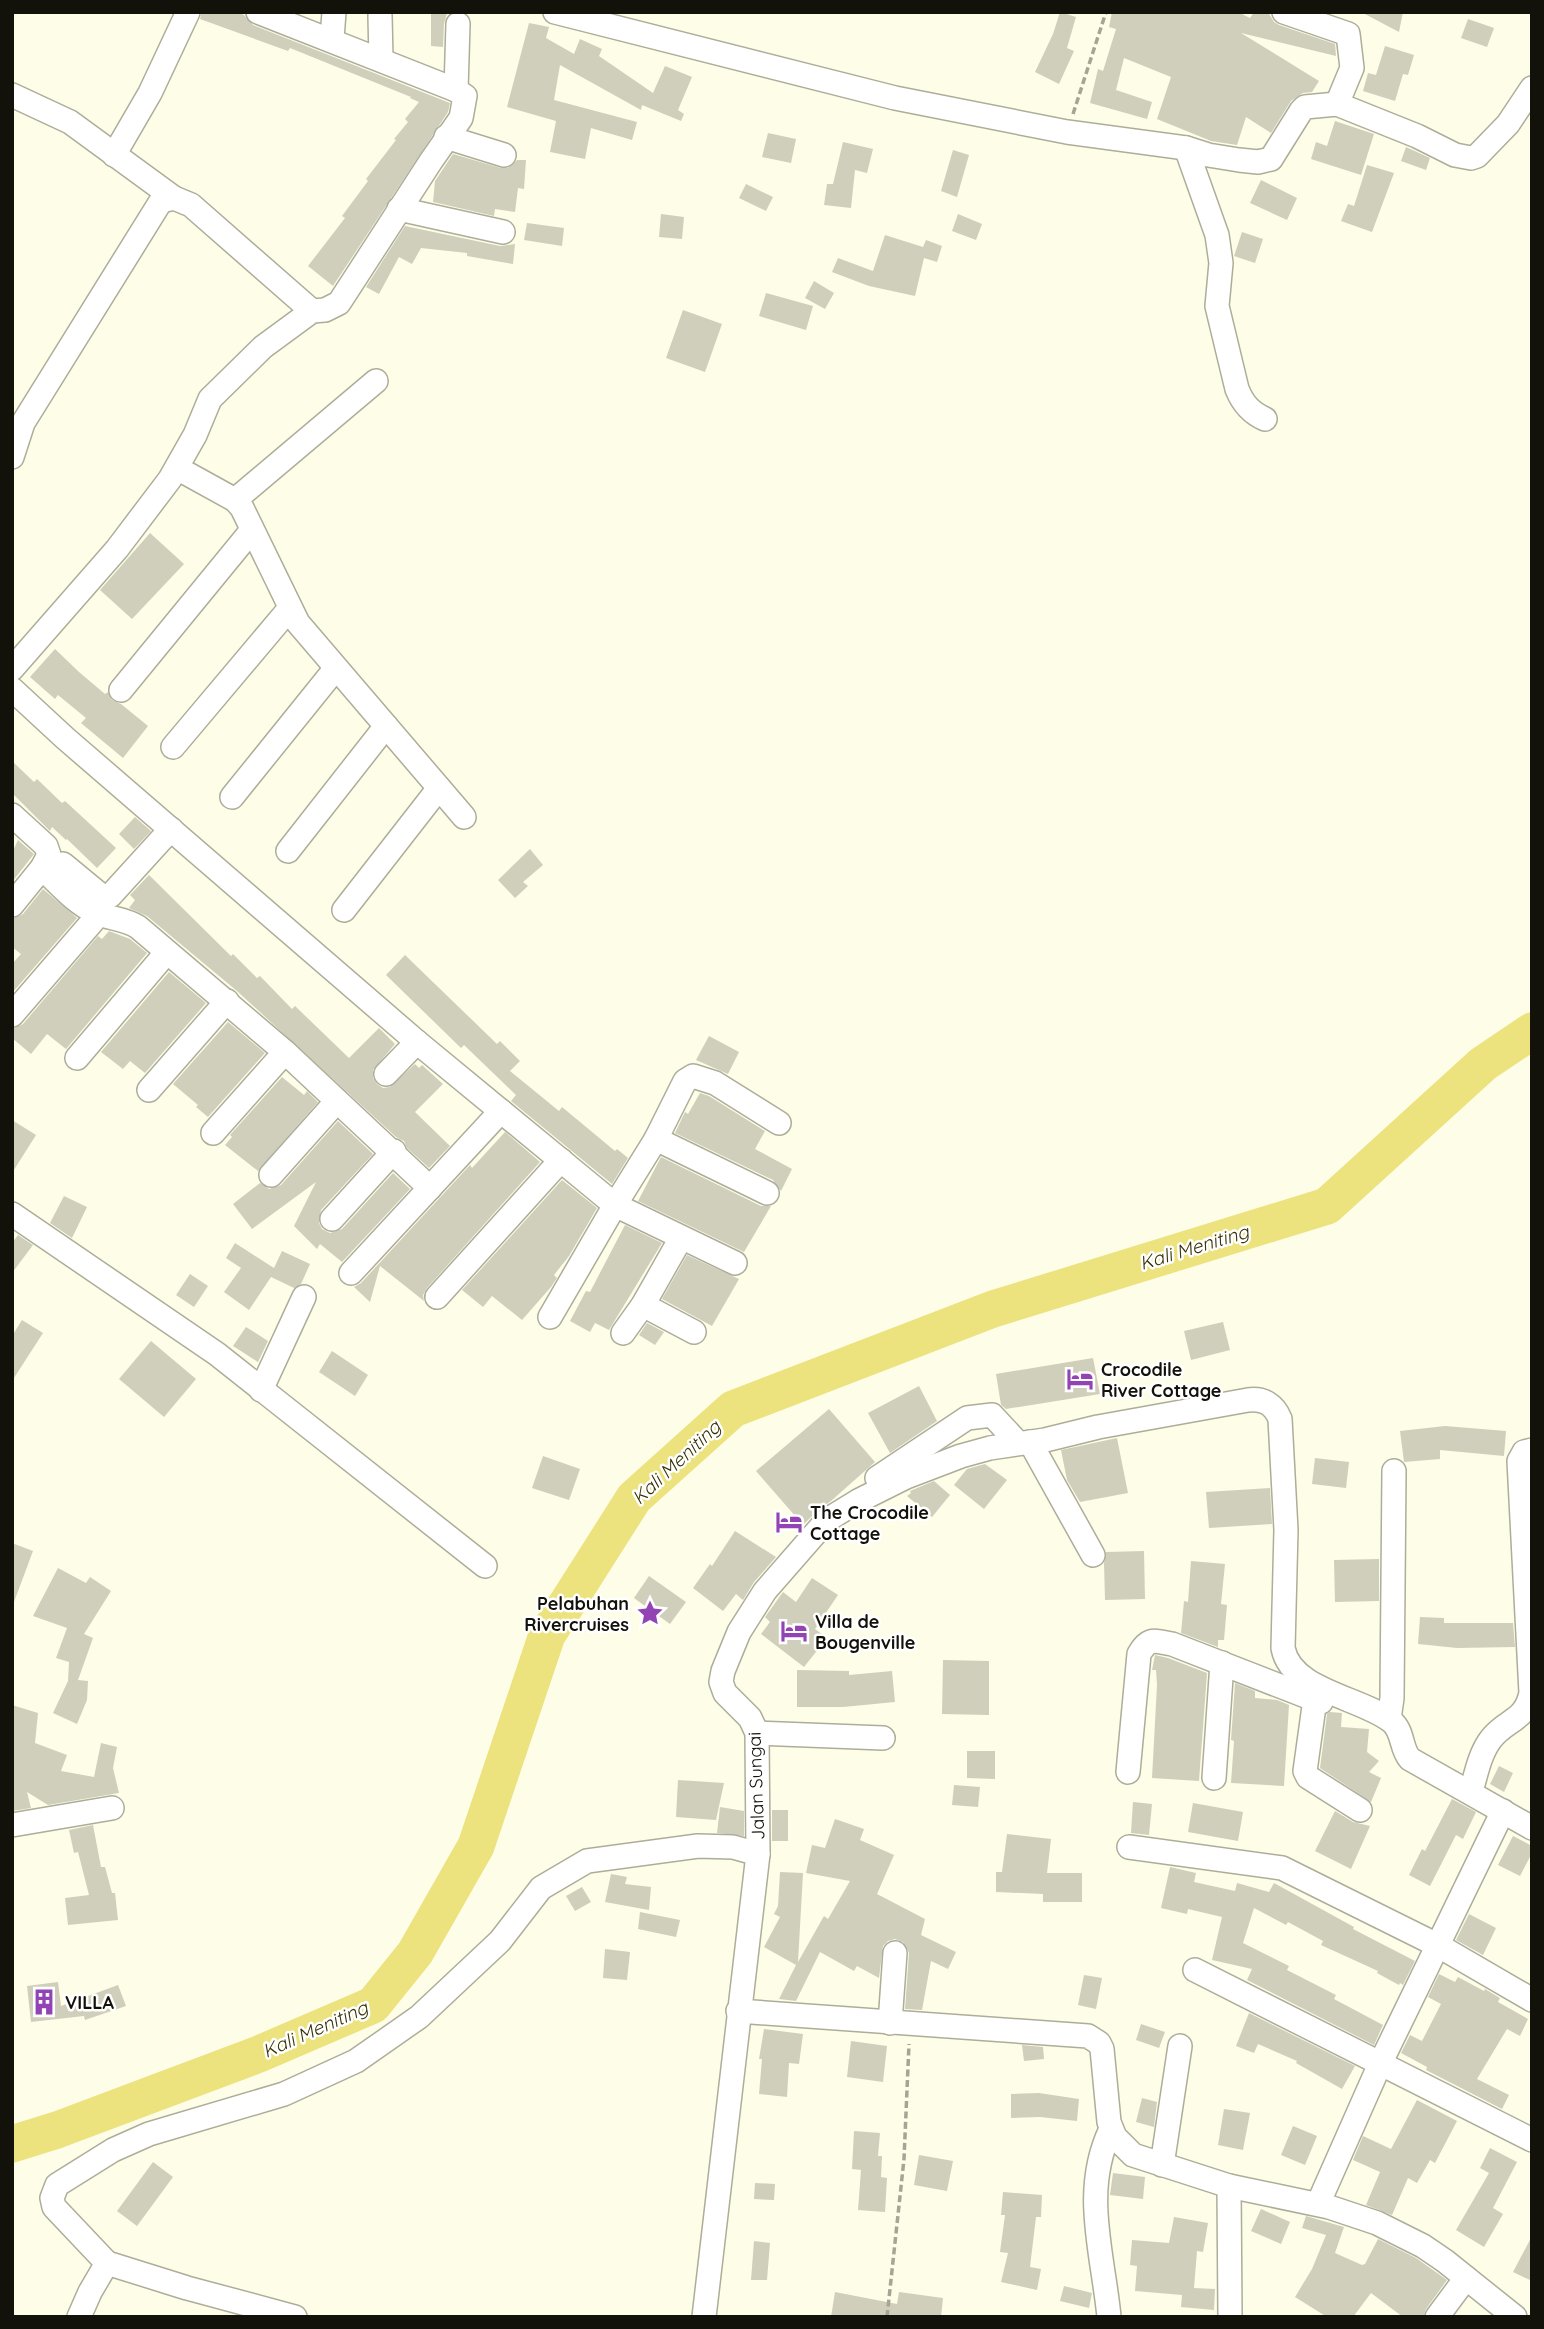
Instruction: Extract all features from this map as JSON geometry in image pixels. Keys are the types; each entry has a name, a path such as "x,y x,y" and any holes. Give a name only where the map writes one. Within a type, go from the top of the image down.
{"street":[{"path":"114,155 150,93 188,12"},
{"path":"12,669 117,549 177,468 210,399 262,347 312,311 325,310 339,303 461,118 465,96 456,90 258,12"},
{"path":"332,39 334,12"},
{"path":"555,12 895,98 1067,132 1186,148 1208,155 1258,162 1271,159 1301,111 1312,106 1337,104 1417,136 1455,155 1471,158 1477,156 1508,124 1532,90"},
{"path":"1284,12 1348,34 1352,68 1337,104"},
{"path":"380,16 381,59"},
{"path":"456,90 458,24"},
{"path":"12,95 70,122 174,198 191,205 312,311"},
{"path":"446,137 504,155"},
{"path":"1186,148 1217,235 1221,263 1216,301 1237,390 1250,410 1265,419"},
{"path":"15,437 155,210 161,201 174,198"},
{"path":"399,209 503,232"},
{"path":"235,500 376,381"},
{"path":"177,468 235,500 242,508 298,623 464,817"},
{"path":"121,690 252,530"},
{"path":"173,747 290,608"},
{"path":"232,797 336,667"},
{"path":"12,689 65,738 417,1042 615,1205 735,1263"},
{"path":"288,850 386,726"},
{"path":"344,910 439,788"},
{"path":"13,818 48,849 52,866 88,908 99,914 128,920 285,1052 394,1151 430,1188"},
{"path":"52,866 103,897 110,897 171,829"},
{"path":"12,905 52,866"},
{"path":"12,1015 99,914"},
{"path":"77,1058 166,952"},
{"path":"149,1090 226,1002"},
{"path":"386,1074 417,1042"},
{"path":"213,1133 285,1052"},
{"path":"550,1317 656,1139 685,1081 693,1076 716,1083 779,1123"},
{"path":"271,1175 337,1101"},
{"path":"351,1273 501,1111"},
{"path":"656,1139 767,1193"},
{"path":"332,1219 394,1151"},
{"path":"437,1297 561,1160"},
{"path":"12,1214 187,1332 485,1566"},
{"path":"623,1333 643,1305 681,1238"},
{"path":"261,1391 304,1297"},
{"path":"643,1305 694,1332"},
{"name":"Jalan Sungai","path":"704,2317 758,1854 757,1733 750,1718 725,1693 721,1682 739,1632 758,1601 827,1520 859,1501 943,1462 990,1448 1252,1399 1270,1404 1280,1419 1284,1474 1284,1654 1289,1666 1303,1678 1389,1720"},
{"path":"876,1479 967,1418 992,1415 1024,1443 1093,1555"},
{"path":"1471,1792 1483,1753 1490,1740 1527,1715 1531,1686 1519,1461 1524,1452 1532,1450"},
{"path":"1394,1471 1392,1698 1389,1720 1398,1729 1410,1759 1532,1828"},
{"path":"1128,1772 1139,1654 1145,1644 1153,1640 1172,1644 1315,1699 1403,1740"},
{"path":"1214,1778 1222,1663"},
{"path":"1315,1699 1305,1771 1308,1777 1360,1810"},
{"path":"757,1733 883,1738"},
{"path":"12,1825 112,1808"},
{"path":"1318,2204 1380,2064 1503,1811"},
{"path":"295,2317 107,2263 54,2207 53,2191 62,2181 113,2150 149,2134 284,2094 356,2061 419,2017 500,1941 541,1888 587,1861 698,1846 733,1847 758,1854"},
{"path":"1129,1847 1282,1868 1439,1946 1532,2000"},
{"path":"895,1953 900,2024"},
{"path":"1195,1970 1532,2140"},
{"path":"738,2011 1093,2038 1102,2049 1111,2129 1100,2159 1095,2228 1109,2317"},
{"path":"1162,2165 1180,2046"},
{"path":"1111,2129 1123,2147 1133,2155 1229,2186 1353,2214 1401,2234 1445,2261 1515,2317"},
{"path":"1229,2186 1230,2317"},
{"path":"79,2317 107,2263"},
{"path":"1437,2317 1466,2278"}],"path":[{"path":"1067,132 1106,12"},
{"path":"887,2317 904,2159 900,2024"}],"building":[{"path":"202,12 238,12 253,25 450,103 448,112 333,286 308,266 345,218 342,216 396,140 394,139 408,122 405,119 419,102 290,48 288,51 200,19"},
{"path":"1060,12 1076,17 1067,48 1074,51 1059,84 1035,72"},
{"path":"1112,12 1238,12 1250,18 1254,12 1268,12 1279,25 1335,44 1336,56 1241,33 1319,81 1312,92 1303,93 1291,101 1271,133 1246,117 1237,145 1211,141 1157,119 1171,77 1124,58 1116,90 1152,102 1147,119 1090,103 1098,69 1103,71 1116,29 1109,27"},
{"path":"1361,12 1403,12 1399,32"},
{"path":"431,13 447,13 443,47 431,46"},
{"path":"1468,19 1494,28 1487,47 1461,38"},
{"path":"529,23 549,27 546,38 574,54 580,39 602,49 599,56 653,93 665,66 692,77 678,110 684,114 681,121 642,105 641,110 560,65 554,100 637,122 632,140 591,128 585,159 550,152 556,121 507,107"},
{"path":"1385,46 1414,55 1408,75 1403,74 1395,101 1363,91 1368,73 1376,75"},
{"path":"1335,121 1374,134 1361,175 1311,159 1316,142 1327,146"},
{"path":"768,133 796,139 791,163 762,157"},
{"path":"843,142 873,149 867,173 855,170 851,208 824,205 827,184 833,184"},
{"path":"1406,147 1430,158 1426,170 1401,161"},
{"path":"953,150 969,155 957,197 941,191"},
{"path":"453,154 501,168 508,168 517,160 526,160 524,189 518,188 515,212 495,209 494,216 433,202 435,181"},
{"path":"1367,165 1394,173 1372,232 1341,221 1348,204 1354,206"},
{"path":"1261,180 1297,198 1287,220 1250,203"},
{"path":"746,184 773,197 766,211 739,198"},
{"path":"661,214 684,217 682,239 659,237"},
{"path":"958,214 982,224 976,240 952,231"},
{"path":"527,223 564,228 562,246 524,240"},
{"path":"405,226 500,246 515,244 513,264 467,256 467,253 421,248 412,264 399,257 379,294 366,287"},
{"path":"1242,232 1263,239 1255,263 1234,256"},
{"path":"885,235 923,247 926,240 942,246 937,262 924,258 915,296 869,286 832,272 838,258 873,271"},
{"path":"814,281 834,293 825,309 805,298"},
{"path":"766,293 813,306 806,330 759,316"},
{"path":"683,310 722,324 705,372 666,358"},
{"path":"150,533 184,564 132,619 100,590"},
{"path":"55,649 105,694 108,692 112,700 148,726 123,758 81,723 86,718 58,695 55,699 30,677"},
{"path":"12,761 34,782 37,779 62,803 65,801 116,848 97,868 52,827 50,831 12,793"},
{"path":"135,817 151,831 134,849 119,834"},
{"path":"18,840 34,854 12,882 12,853"},
{"path":"530,849 543,865 523,882 528,886 515,898 498,880"},
{"path":"149,875 231,956 233,954 257,978 260,976 292,1009 295,1006 349,1058 379,1028 395,1044 373,1070 373,1078 377,1084 383,1088 390,1087 415,1064 419,1068 422,1065 443,1084 415,1112 450,1146 429,1168 407,1148 404,1141 396,1137 237,991 147,916 129,908 135,900 130,895"},
{"path":"43,889 77,918 12,993 12,964 21,954 12,947 12,919 23,914"},
{"path":"109,931 130,939 147,953 66,1049 47,1034 31,1054 12,1038 12,1029 23,1024 98,936 102,939"},
{"path":"405,955 497,1044 500,1041 520,1061 510,1071 559,1111 562,1107 615,1151 617,1149 628,1158 612,1184 511,1101 516,1095 464,1045 461,1048 386,975"},
{"path":"169,972 206,1003 145,1073 130,1061 123,1069 101,1052"},
{"path":"228,1022 265,1053 208,1117 173,1084"},
{"path":"709,1036 739,1052 728,1074 696,1060"},
{"path":"282,1077 304,1095 307,1091 318,1102 258,1171 225,1145 232,1137 230,1135"},
{"path":"700,1093 765,1131 755,1149 792,1169 781,1191 773,1180 675,1133 685,1112 688,1114"},
{"path":"12,1120 36,1135 12,1173"},
{"path":"338,1121 373,1154 321,1210 319,1223 322,1229 330,1233 342,1229 393,1173 410,1189 342,1262 320,1244 317,1249 294,1226 316,1182 252,1229 233,1204 260,1183 269,1189 281,1185"},
{"path":"505,1132 540,1162 427,1288 423,1295 424,1301 380,1266 370,1302 354,1287 361,1283 470,1165 472,1168"},
{"path":"661,1157 761,1206 771,1206 744,1252 638,1201"},
{"path":"562,1180 597,1208 569,1256 554,1275 557,1278 522,1320 492,1296 483,1307 462,1290"},
{"path":"64,1196 87,1207 72,1238 50,1223"},
{"path":"625,1225 662,1243 609,1330 595,1323 590,1332 570,1321 586,1291 590,1292"},
{"path":"18,1235 33,1245 12,1273 12,1243"},
{"path":"235,1243 274,1268 282,1251 310,1264 301,1284 294,1288 271,1277 249,1310 224,1292 241,1268 226,1258"},
{"path":"687,1255 739,1279 712,1326 662,1299"},
{"path":"190,1274 208,1286 194,1307 176,1295"},
{"path":"22,1320 43,1333 12,1381 12,1336"},
{"path":"1223,1322 1230,1350 1191,1360 1184,1331"},
{"path":"647,1323 664,1332 655,1345 639,1335"},
{"path":"246,1327 268,1341 258,1362 233,1346"},
{"path":"151,1341 196,1379 164,1417 119,1379"},
{"path":"332,1351 368,1375 355,1396 319,1372"},
{"path":"1093,1358 1100,1394 1006,1409 1001,1405 996,1374"},
{"path":"919,1386 937,1421 890,1453 868,1413"},
{"path":"829,1409 875,1462 803,1525 756,1471"},
{"path":"1445,1426 1506,1431 1504,1456 1440,1450 1440,1459 1404,1462 1400,1431"},
{"path":"1117,1438 1128,1493 1080,1502 1067,1480 1061,1450"},
{"path":"543,1456 580,1469 569,1500 532,1488"},
{"path":"1315,1458 1349,1462 1346,1488 1312,1484"},
{"path":"985,1464 1007,1480 984,1509 954,1485 967,1469"},
{"path":"934,1481 950,1495 932,1517 907,1496 910,1491"},
{"path":"1270,1488 1272,1524 1209,1528 1206,1492"},
{"path":"735,1531 776,1557 754,1582 743,1600 736,1594 723,1611 693,1588 710,1564 712,1566"},
{"path":"12,1543 33,1551 14,1602 12,1602"},
{"path":"1144,1551 1145,1599 1105,1600 1106,1552"},
{"path":"1379,1559 1379,1601 1335,1602 1334,1560"},
{"path":"1191,1561 1225,1564 1221,1604 1227,1605 1224,1640 1218,1640 1218,1647 1181,1633 1184,1601 1188,1602"},
{"path":"58,1568 86,1583 90,1577 111,1591 84,1634 93,1638 78,1680 88,1681 87,1700 77,1724 53,1713 68,1681 69,1662 56,1658 67,1628 33,1616"},
{"path":"649,1576 686,1602 670,1624 634,1598"},
{"path":"812,1578 838,1595 815,1629 827,1638 804,1667 761,1634 770,1622 765,1617 783,1592 796,1602"},
{"path":"1420,1617 1444,1618 1444,1623 1513,1623 1515,1647 1457,1648 1418,1644"},
{"path":"1155,1655 1207,1673 1199,1781 1152,1778 1157,1685 1156,1670 1152,1670"},
{"path":"943,1660 989,1661 989,1715 942,1714"},
{"path":"797,1670 849,1671 849,1675 892,1671 895,1702 843,1707 797,1707"},
{"path":"1235,1683 1255,1691 1255,1698 1277,1700 1289,1705 1284,1786 1231,1783"},
{"path":"12,1705 38,1713 35,1743 67,1755 61,1771 94,1777 101,1743 117,1747 113,1768 119,1793 48,1805 27,1792 31,1808 12,1811"},
{"path":"1342,1713 1341,1727 1369,1729 1367,1752 1379,1761 1369,1772 1381,1778 1371,1802 1320,1768 1327,1714"},
{"path":"967,1751 995,1751 995,1779 967,1778"},
{"path":"1499,1766 1513,1773 1504,1792 1490,1784"},
{"path":"678,1780 724,1783 716,1820 676,1817"},
{"path":"954,1785 980,1787 978,1807 952,1805"},
{"path":"1452,1799 1476,1812 1463,1839 1456,1835 1430,1886 1409,1875 1422,1849 1425,1851"},
{"path":"1133,1802 1152,1804 1149,1835 1131,1833"},
{"path":"1193,1803 1243,1812 1238,1841 1188,1832"},
{"path":"720,1807 744,1811 744,1836 717,1833"},
{"path":"772,1810 788,1810 788,1841 772,1841"},
{"path":"1335,1811 1353,1822 1370,1826 1351,1869 1315,1851"},
{"path":"835,1819 864,1829 860,1840 894,1855 877,1894 925,1919 921,1935 956,1952 948,1969 931,1961 922,2010 905,2009 909,1953 903,1942 895,1939 883,1946 879,1978 857,1966 854,1971 820,1952 796,2001 779,1999 796,1965 764,1947 780,1917 774,1914 778,1906 780,1872 803,1873 798,1962 824,1916 828,1919 850,1881 806,1873 812,1845 825,1848"},
{"path":"93,1825 101,1867 105,1867 112,1893 115,1893 118,1920 68,1925 65,1898 89,1895 78,1852 74,1853 69,1830"},
{"path":"1007,1834 1051,1839 1047,1873 1082,1873 1082,1902 1043,1902 1043,1894 996,1892 996,1872 1002,1872"},
{"path":"1513,1836 1532,1846 1532,1853 1520,1876 1498,1865"},
{"path":"1170,1867 1196,1873 1194,1882 1235,1891 1237,1883 1269,1892 1274,1883 1415,1961 1403,1985 1399,1985 1377,1973 1378,1971 1321,1945 1323,1941 1288,1922 1286,1925 1254,1908 1243,1943 1289,1966 1287,1970 1336,1995 1334,1999 1383,2025 1374,2045 1247,1980 1252,1969 1212,1960 1222,1917 1188,1909 1187,1914 1161,1908"},
{"path":"611,1874 627,1877 625,1884 651,1887 649,1910 605,1902"},
{"path":"582,1887 591,1902 575,1911 566,1896"},
{"path":"640,1912 680,1920 676,1937 638,1929"},
{"path":"1469,1914 1496,1928 1483,1955 1456,1940"},
{"path":"605,1949 630,1952 627,1980 603,1978"},
{"path":"1439,1974 1455,1982 1458,1977 1484,1991 1485,1989 1500,1998 1498,2002 1528,2019 1520,2036 1507,2029 1477,2079 1509,2095 1502,2109 1426,2070 1427,2067 1401,2053 1410,2035 1422,2041 1441,2004 1428,1997"},
{"path":"1084,1975 1102,1978 1096,2009 1078,2005"},
{"path":"58,1982 61,2006 118,1985 126,2006 85,2020 84,2016 31,2022 27,1986"},
{"path":"1249,2013 1355,2066 1342,2089 1296,2063 1297,2061 1258,2044 1254,2053 1236,2046"},
{"path":"1141,2024 1165,2032 1159,2048 1136,2040"},
{"path":"764,2029 803,2034 799,2064 789,2063 787,2097 759,2094 762,2059 759,2059"},
{"path":"851,2041 887,2046 883,2082 847,2077"},
{"path":"1022,2045 1043,2047 1044,2059 1024,2061"},
{"path":"1039,2093 1079,2099 1077,2121 1040,2117 1011,2118 1011,2094"},
{"path":"1142,2098 1157,2102 1154,2127 1136,2122"},
{"path":"1417,2100 1457,2121 1435,2163 1430,2160 1417,2183 1408,2178 1392,2215 1366,2205 1380,2172 1353,2160 1363,2136 1391,2149"},
{"path":"1224,2109 1250,2113 1243,2150 1218,2145"},
{"path":"1293,2126 1317,2136 1305,2165 1281,2155"},
{"path":"854,2131 880,2133 878,2156 882,2156 881,2177 887,2178 885,2212 858,2210 861,2170 852,2169"},
{"path":"1490,2148 1517,2162 1493,2208 1503,2214 1484,2247 1456,2230 1489,2173 1480,2168"},
{"path":"919,2155 953,2161 947,2191 914,2185"},
{"path":"153,2162 173,2177 137,2226 117,2211"},
{"path":"1113,2173 1145,2177 1143,2199 1110,2195"},
{"path":"755,2183 775,2184 774,2200 754,2199"},
{"path":"1003,2192 1042,2195 1041,2217 1036,2217 1030,2267 1041,2269 1037,2290 1001,2282 1008,2253 1000,2252 1005,2215 1001,2215"},
{"path":"1261,2209 1290,2222 1281,2244 1251,2231"},
{"path":"1306,2216 1344,2227 1335,2253 1362,2265 1378,2239 1416,2258 1447,2280 1423,2317 1403,2317 1371,2293 1353,2317 1327,2317 1295,2297 1312,2269 1326,2235 1302,2228"},
{"path":"1174,2217 1208,2223 1203,2252 1197,2251 1194,2288 1215,2289 1214,2310 1181,2307 1182,2295 1135,2291 1137,2266 1130,2265 1132,2240 1169,2243"},
{"path":"1532,2236 1532,2281 1513,2272"},
{"path":"754,2241 770,2243 767,2280 751,2280"},
{"path":"1064,2286 1092,2293 1089,2308 1060,2301"},
{"path":"835,2292 897,2304 899,2292 943,2298 941,2317 831,2317"}],"waterway":[{"name":"Kali Meniting","path":"12,2144 57,2130 259,2054 373,2005 415,1953 476,1846 547,1635 634,1498 733,1409 993,1309 1327,1206 1483,1064 1532,1031"}],"place":[{"name":"Crocodile River Cottage","path":"1080,1379"},
{"name":"The Crocodile Cottage","path":"789,1522"},
{"name":"Pelabuhan Rivercruises","path":"650,1613"},
{"name":"Villa de Bougenville","path":"794,1631"},
{"name":"VILLA","path":"44,2002"}]}
